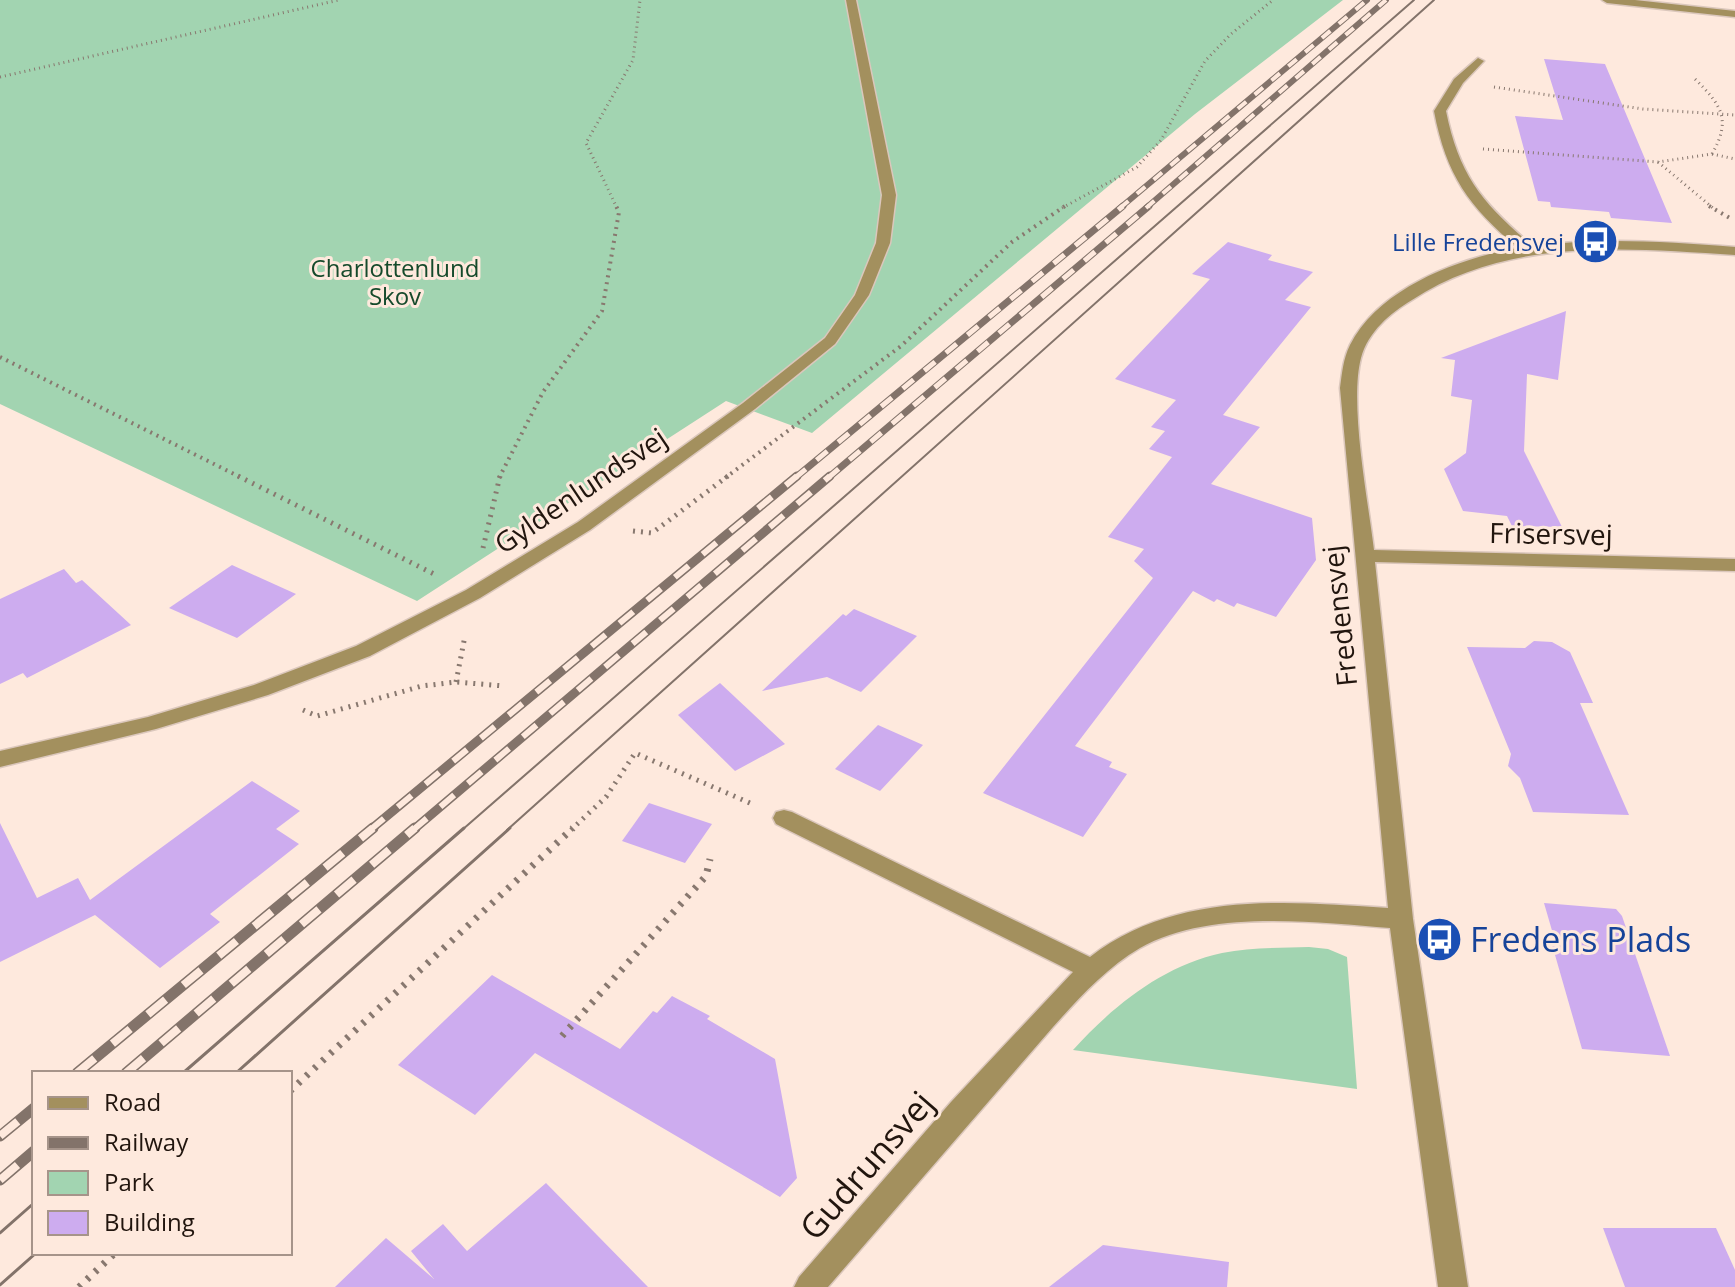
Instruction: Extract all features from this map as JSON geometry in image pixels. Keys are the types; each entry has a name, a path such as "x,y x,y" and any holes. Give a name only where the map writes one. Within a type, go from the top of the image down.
{"street":[{"name":"Gyldenlundsvej","path":"0,759 149,724 261,690 363,651 473,594 584,526 749,406 830,341 862,295 883,243 889,195 851,0"},
{"path":"1607,0 1735,14"},
{"path":"1478,61 1458,81 1440,111 1445,145 1464,186 1489,216 1531,252"},
{"name":"Fredensvej","path":"1453,1287 1401,919 1348,388 1355,350 1378,317 1419,285 1471,263 1591,245 1735,251"},
{"name":"Frisersvej","path":"1365,556 1735,565"},
{"path":"784,818 1090,969 1152,932 1216,916 1296,912 1401,919"},
{"name":"Gudrunsvej","path":"809,1287 978,1090 1090,969"}],"path":[{"path":"0,77 119,48 237,26 339,0"},
{"path":"0,357 473,594 501,471 543,392 602,311 619,212 586,143 633,60 640,0"},
{"path":"584,526 652,533 901,346 1012,242 1068,204 1137,167 1161,140 1205,61 1231,34 1273,0"},
{"path":"1695,79 1714,98 1725,115 1722,139 1712,154"},
{"path":"1458,81 1585,102 1735,115"},
{"path":"1445,145 1600,160 1658,162 1712,154 1735,159"},
{"path":"1658,162 1709,206 1735,220"},
{"path":"261,690 317,716 422,686 456,682 504,686"},
{"path":"292,1089 606,797 635,753 784,818"},
{"path":"562,1036 706,876 710,859"},
{"path":"79,1287 113,1255"}],"green space":[{"name":"Charlottenlund Skov","path":"0,0 1343,0 1195,114 812,433 726,401 417,601 0,404"},
{"path":"1328,949 1347,957 1357,1089 1073,1050 1122,1003 1179,967 1233,951"}],"building":[{"path":"1544,59 1605,64 1672,223 1611,218 1609,212 1551,207 1550,202 1538,201 1515,116 1563,120"},
{"path":"1228,242 1272,255 1268,260 1313,272 1285,300 1311,307 1223,415 1260,427 1211,484 1312,518 1316,560 1276,617 1237,603 1234,607 1217,599 1214,602 1193,591 1075,746 1112,762 1109,767 1127,774 1083,837 983,793 1153,578 1134,561 1144,549 1108,537 1172,457 1149,449 1165,431 1151,427 1176,400 1115,379 1210,279 1192,274"},
{"path":"1566,311 1558,380 1527,374 1524,451 1562,527 1512,526 1507,516 1463,511 1444,469 1466,453 1472,400 1451,396 1455,360 1441,358"},
{"path":"232,565 296,594 237,638 169,608"},
{"path":"64,569 76,583 82,580 131,625 27,678 23,673 0,684 0,599"},
{"path":"854,609 917,636 861,692 827,677 762,691 843,614 846,616"},
{"path":"1534,641 1552,642 1570,652 1593,703 1580,703 1629,815 1533,812 1520,778 1508,766 1511,754 1467,647 1525,648"},
{"path":"720,683 785,744 735,771 678,715"},
{"path":"878,725 923,745 880,791 835,769"},
{"path":"252,781 300,811 276,829 299,844 210,914 220,922 160,968 95,915 0,962 0,823 37,898 78,878 90,900"},
{"path":"649,803 712,824 685,863 622,841"},
{"path":"1544,903 1616,909 1622,916 1670,1056 1582,1049 1549,934 1553,934"},
{"path":"492,975 620,1049 653,1011 657,1013 672,996 710,1016 707,1019 775,1059 797,1178 780,1197 535,1053 475,1115 398,1065"},
{"path":"546,1183 648,1287 335,1287 386,1238 434,1279 411,1251 443,1224 467,1251"},
{"path":"1603,1228 1716,1228 1735,1270 1735,1287 1625,1287"},
{"path":"1103,1245 1229,1262 1227,1287 1049,1287"}],"tram line":[{"path":"462,830 1414,0"},
{"path":"507,830 1434,0"},
{"path":"185,1071 464,828"},
{"path":"238,1071 510,828"},
{"path":"0,1233 32,1205"},
{"path":"0,1285 34,1255"}],"railway":[{"path":"1120,208 1367,0"},
{"path":"1146,208 1386,0"},
{"path":"795,478 1123,206"},
{"path":"828,478 1149,206"},
{"path":"370,830 797,476"},
{"path":"413,830 830,476"},
{"path":"79,1071 373,828"},
{"path":"128,1071 415,828"},
{"path":"0,1136 32,1110"},
{"path":"0,1180 32,1153"}],"place":[{"name":"Lille Fredensvej","path":"1595,241"},
{"name":"Fredens Plads","path":"1439,939"}]}
